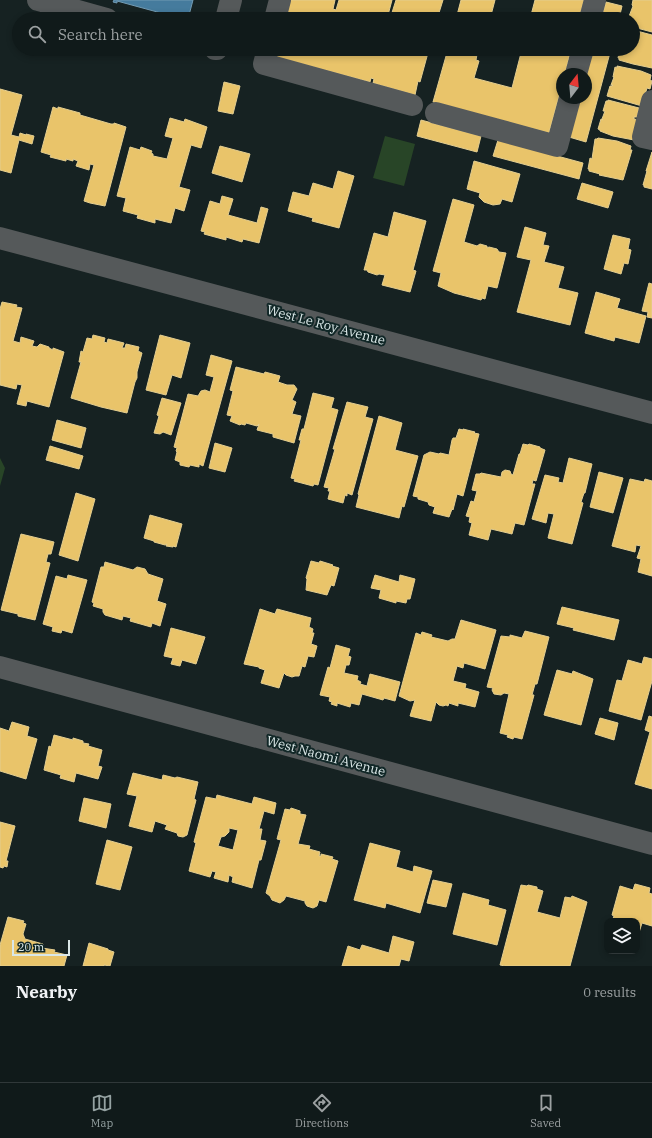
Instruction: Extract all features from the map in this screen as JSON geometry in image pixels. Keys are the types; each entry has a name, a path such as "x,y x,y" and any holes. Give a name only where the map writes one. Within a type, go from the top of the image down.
{"street":[{"path":"38,0 82,12"},
{"path":"228,12 231,0"},
{"path":"277,12 280,0"},
{"path":"592,12 596,0"},
{"path":"266,56 264,64 412,105"},
{"path":"577,68 580,56"},
{"path":"652,101 643,136 652,139"},
{"path":"436,113 557,146 568,104"},
{"name":"West Le Roy Avenue","path":"0,238 652,412"},
{"name":"West Naomi Avenue","path":"0,667 652,844"}],"green space":[{"path":"385,136 415,144 404,186 373,178"},
{"path":"0,458 5,468 0,486"}],"building: Homes":[{"path":"286,0 335,0 333,9 336,10 339,0 392,0 389,12 283,12"},
{"path":"396,0 443,0 439,12 392,12"},
{"path":"461,0 495,0 492,12 458,12"},
{"path":"535,0 584,0 581,12 532,12"},
{"path":"633,0 652,0 652,32 640,29 640,12 631,12"},
{"path":"606,2 622,6 621,12 603,12"},
{"path":"640,32 652,35 652,68 619,60 618,56 640,56"},
{"path":"271,56 427,56 420,82 418,81 415,95 373,83 374,79 371,78 370,82"},
{"path":"446,56 477,56 476,60 479,61 474,78 512,88 520,56 569,56 566,68 556,68 557,104 549,133 433,102"},
{"path":"591,56 609,56 586,142 569,137 578,104 592,104 592,68 588,68"},
{"path":"617,66 641,71 651,75 650,80 652,81 650,89 647,88 642,106 607,96 610,86 613,85 611,85 615,67 617,68"},
{"path":"224,82 240,86 233,114 218,111"},
{"path":"0,89 22,95 11,135 19,137 20,133 34,136 32,144 19,140 11,173 0,170"},
{"path":"608,100 639,108 637,117 634,117 634,119 639,120 634,140 613,136 598,129 601,119 603,120 605,111 603,111 606,101"},
{"path":"53,107 80,113 80,115 126,127 105,206 84,201 94,165 90,164 89,170 76,166 78,161 73,159 73,161 66,159 66,161 50,157 51,155 41,152"},
{"path":"170,118 184,122 185,119 207,127 201,148 191,145 179,187 190,190 184,211 175,208 171,223 155,219 155,223 137,218 138,215 123,211 126,198 117,196 130,147 140,150 141,147 152,151 151,153 153,156 167,159 173,138 165,136"},
{"path":"421,120 481,136 477,152 417,136"},
{"path":"598,138 617,141 631,146 630,150 632,150 623,180 599,175 600,174 589,171 590,158 592,159 595,139"},
{"path":"498,140 583,163 579,179 493,156"},
{"path":"220,146 250,154 242,182 212,173"},
{"path":"652,152 652,189 644,187 643,185"},
{"path":"474,161 520,174 512,202 502,199 500,204 493,205 484,202 479,197 480,193 467,189"},
{"path":"338,171 354,176 339,228 312,221 313,218 288,211 293,192 309,196 313,183 333,189"},
{"path":"582,183 613,192 608,208 577,199"},
{"path":"222,196 233,199 228,215 257,223 261,207 268,209 259,243 243,239 242,242 226,237 226,240 204,234 205,232 201,231 210,201 220,204"},
{"path":"453,199 474,205 464,242 477,246 480,244 487,246 487,248 497,249 499,252 506,253 497,288 488,286 485,299 482,298 481,300 454,293 438,286 441,273 433,271"},
{"path":"394,212 426,221 413,270 416,271 410,292 382,285 385,275 377,275 364,270 374,233 388,237"},
{"path":"525,227 546,233 543,245 549,246 544,262 564,267 558,288 578,293 570,325 517,312 531,260 517,257"},
{"path":"613,235 630,239 628,249 631,250 628,264 624,263 621,274 604,269"},
{"path":"649,283 652,284 652,318 647,317 648,312 642,311"},
{"path":"596,292 620,299 617,308 646,316 639,343 615,337 614,341 585,333"},
{"path":"2,302 17,305 16,307 22,308 13,341 20,343 21,337 34,341 32,346 37,347 40,344 53,350 53,348 64,352 49,407 27,401 26,406 17,404 22,385 17,384 16,389 0,385 0,309"},
{"path":"93,335 105,338 104,342 107,343 108,339 124,343 122,348 125,348 126,344 139,347 138,351 142,353 137,378 127,413 71,398 81,362 79,362 81,351 83,352 87,338 92,339"},
{"path":"160,335 190,343 181,378 172,375 166,395 146,390"},
{"path":"211,355 232,361 203,466 199,464 199,467 180,465 180,462 175,460 177,448 174,447 188,394 198,396 201,391 205,390 210,392 214,377 206,375"},
{"path":"236,367 264,374 265,372 280,376 278,382 287,385 294,385 297,389 292,400 296,402 292,414 301,416 294,443 273,437 273,434 257,430 259,424 257,426 246,423 245,425 240,425 230,421 232,416 227,415 233,391 230,390"},
{"path":"313,393 334,398 331,408 338,410 318,485 314,484 313,486 294,481 295,479 291,478 301,440 299,440 302,429 304,429"},
{"path":"162,398 181,403 171,435 163,432 160,434 154,433"},
{"path":"347,402 368,407 365,417 373,419 352,495 347,493 343,503 328,499 330,491 328,491 329,488 324,487 335,449 333,449"},
{"path":"379,416 402,423 395,450 418,456 404,507 402,506 399,518 356,507 358,494"},
{"path":"57,420 86,428 81,448 52,440"},
{"path":"459,429 479,434 463,496 457,494 453,510 452,509 449,517 433,513 435,507 429,505 428,502 418,499 418,497 413,496 424,455 430,452 449,455 452,440 453,438 456,438"},
{"path":"215,443 232,448 225,472 209,468"},
{"path":"523,444 540,447 545,450 536,481 533,480 532,484 535,484 524,525 515,523 512,534 491,529 488,540 469,535 472,523 469,522 470,517 466,516 471,501 474,502 477,491 472,490 476,474 481,473 501,477 502,472 505,470 510,471 513,475"},
{"path":"50,446 83,456 79,469 46,460"},
{"path":"569,458 592,464 585,493 581,502 583,503 572,544 548,538 554,514 548,513 546,523 532,519 545,475 559,478 558,482 563,483"},
{"path":"599,472 623,478 613,513 590,507"},
{"path":"630,479 644,482 645,479 652,481 652,576 638,572 641,559 637,558 641,546 636,545 635,552 612,546"},
{"path":"76,493 95,499 78,561 59,555"},
{"path":"150,515 182,524 176,547 166,546 167,544 165,545 144,538"},
{"path":"21,534 54,542 51,554 48,554 46,562 50,563 35,620 1,610"},
{"path":"311,561 319,563 320,561 339,568 334,586 331,585 327,595 306,590 306,578"},
{"path":"105,562 133,570 137,567 145,569 148,574 163,579 157,601 166,604 160,626 152,623 151,627 130,621 131,618 123,616 122,620 105,615 103,609 93,606 94,603 92,602 101,567 104,567"},
{"path":"68,575 87,580 72,633 62,630 61,633 52,631 53,627 43,624 56,576 67,579"},
{"path":"375,575 399,582 400,575 415,579 410,599 407,599 406,603 396,601 396,603 379,598 381,590 371,588"},
{"path":"562,607 619,620 614,640 573,630 574,628 557,624"},
{"path":"260,609 275,614 277,609 311,618 309,627 313,629 312,633 314,633 311,644 317,646 314,657 308,656 305,667 302,666 299,676 292,677 284,673 279,688 261,683 265,670 259,667 244,664"},
{"path":"461,620 496,630 485,669 464,663 463,668 457,666 453,681 466,684 465,688 479,692 475,707 458,703 458,706 449,703 448,706 443,706 436,702 431,721 410,716 415,700 410,701 399,696 416,633 421,635 422,632 432,635 431,637 448,641 455,639"},
{"path":"171,628 205,637 196,664 182,660 180,666 171,664 173,658 164,656"},
{"path":"525,631 549,637 537,684 535,684 532,695 534,695 522,739 514,737 513,739 507,737 508,735 500,733 509,694 494,694 492,690 493,688 487,687 501,636 510,637 510,635 522,638"},
{"path":"336,645 350,649 348,656 351,657 349,665 346,665 344,673 358,676 357,680 361,682 360,684 367,686 370,674 400,682 395,701 384,698 383,700 362,694 359,705 351,703 350,707 337,703 337,706 331,704 332,702 329,701 330,697 320,695 328,667 330,668"},
{"path":"644,657 652,659 652,681 641,720 609,711 617,680 622,681 628,660 642,664"},
{"path":"557,670 572,674 573,671 593,679 581,725 544,715"},
{"path":"649,716 652,717 652,789 635,784 650,732 645,730"},
{"path":"600,718 618,723 614,740 595,734"},
{"path":"12,722 29,727 27,736 37,739 26,779 0,771 0,728 9,731"},
{"path":"54,735 83,741 83,743 89,744 88,746 102,750 98,766 102,767 98,779 76,773 74,782 60,778 61,775 44,770 49,746 51,747"},
{"path":"133,773 162,780 163,775 198,782 194,799 196,800 187,835 183,837 178,836 177,833 165,829 167,825 155,821 152,832 129,826 137,796 127,794"},
{"path":"217,795 252,804 254,797 276,803 274,814 264,811 259,829 262,829 260,840 266,841 261,860 259,860 252,888 232,882 233,877 229,875 228,882 214,878 216,872 212,871 210,877 189,871 196,843 194,842 206,797 216,799","holes":["229,828 238,830 233,850 218,846 221,837 225,836 229,832"]},
{"path":"84,798 111,804 106,828 79,821"},
{"path":"291,808 300,811 300,814 306,815 298,844 310,846 309,849 320,852 319,856 321,856 321,854 333,857 332,859 338,861 326,902 319,900 317,906 313,908 307,906 305,901 286,896 280,903 272,900 266,893 281,840 277,839 285,809 290,810"},
{"path":"0,822 15,826 6,861 8,861 7,867 4,866 3,868 0,867"},
{"path":"107,840 132,847 120,890 96,884"},
{"path":"370,843 400,851 396,867 413,872 414,866 432,871 420,913 386,903 385,908 354,900"},
{"path":"433,880 452,884 446,907 427,903"},
{"path":"635,884 650,888 649,893 652,894 652,926 642,923 640,929 640,918 613,918 614,916 612,915 620,886 633,890"},
{"path":"521,885 537,887 537,889 543,891 537,912 560,918 565,897 571,898 572,896 587,902 570,966 500,965"},
{"path":"463,893 489,900 488,905 506,910 497,945 453,934"},
{"path":"8,917 24,921 23,923 26,924 23,934 25,939 43,944 42,948 55,950 54,952 67,955 64,966 0,966 0,945"},
{"path":"393,936 414,942 409,961 401,959 399,966 342,966 348,946 360,950 362,945 389,953"},
{"path":"89,943 114,952 110,966 83,966"}],"building: Public":[{"path":"114,0 193,0 190,12 157,12 117,1 117,3 113,2"}]}
